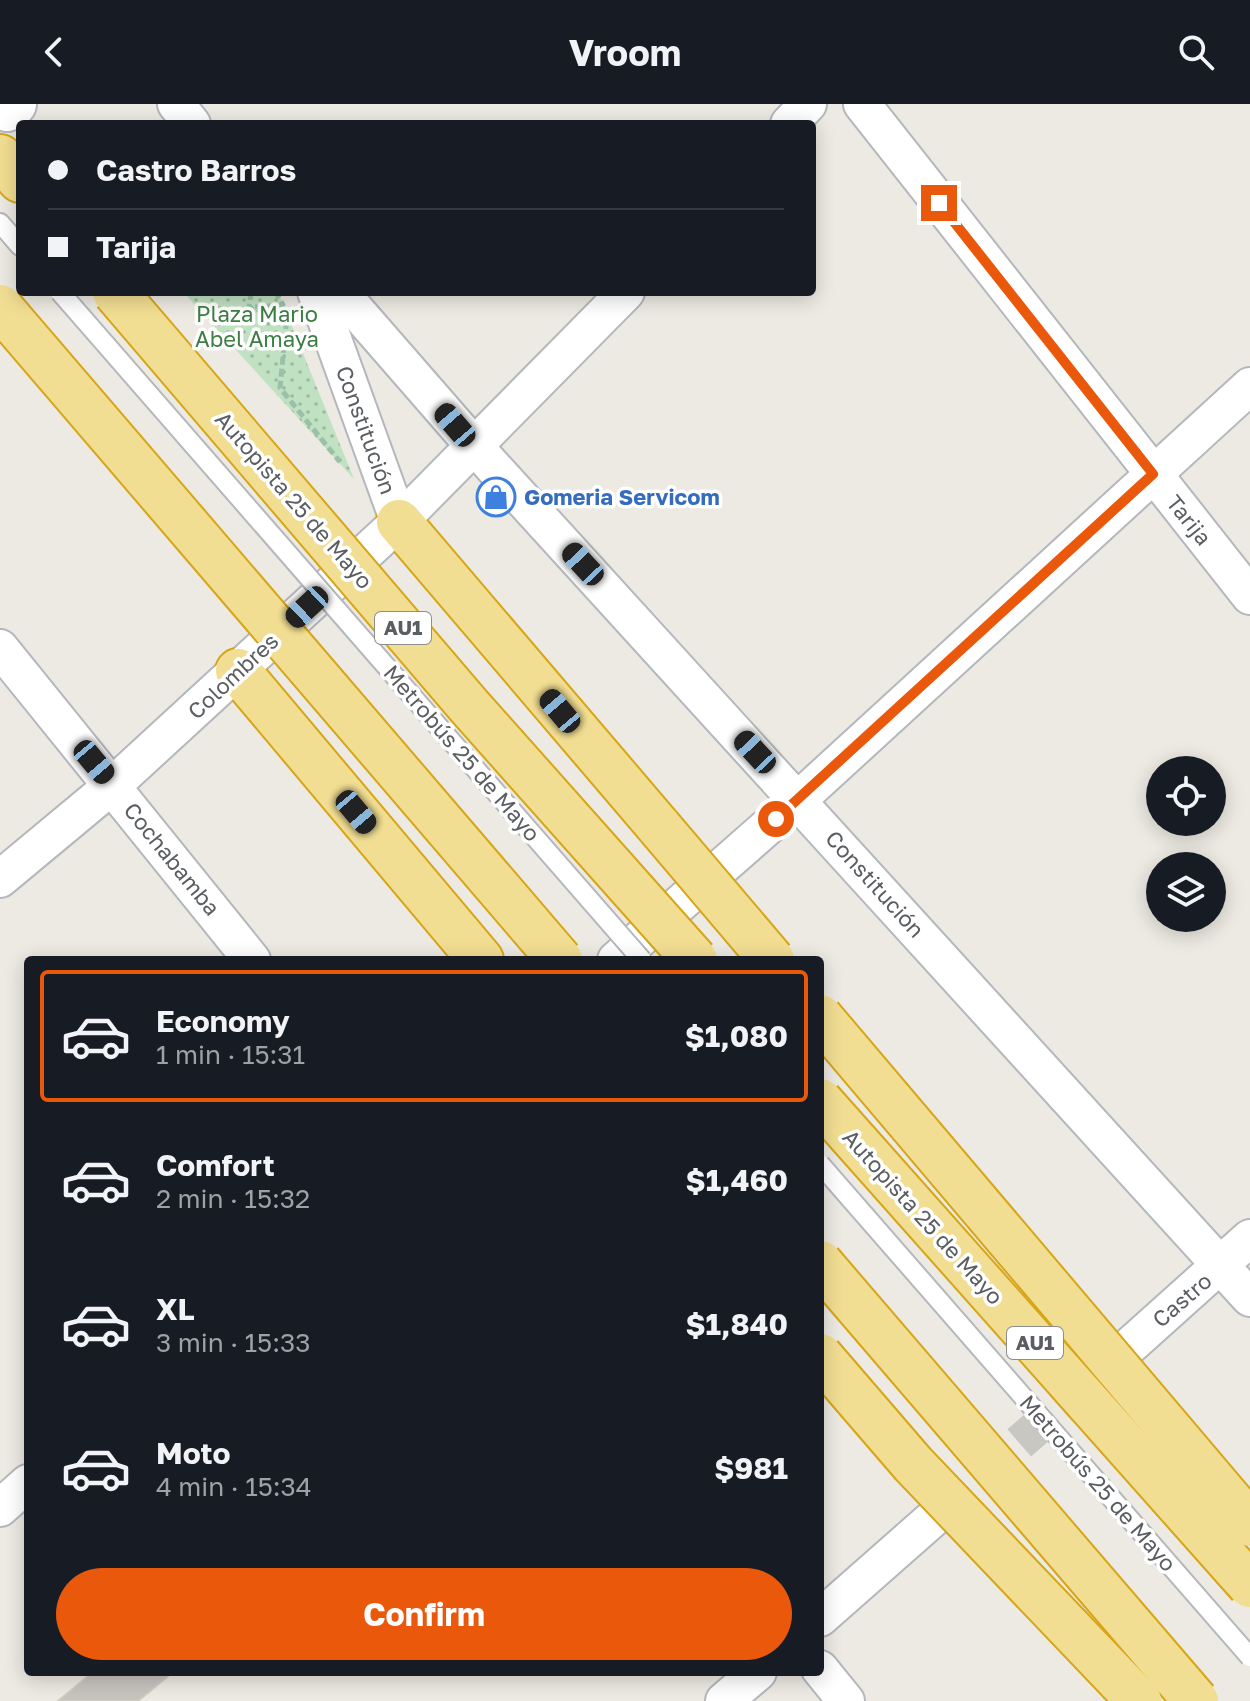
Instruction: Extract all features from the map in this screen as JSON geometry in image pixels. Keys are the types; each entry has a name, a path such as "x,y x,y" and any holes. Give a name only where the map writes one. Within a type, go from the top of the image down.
{"highway":[{"path":"0,157 16,175"},
{"name":"Autopista 25 de Mayo","path":"118,296 469,706 691,956"},
{"path":"0,307 557,956"},
{"path":"399,522 769,956"},
{"path":"238,671 478,956"},
{"path":"824,1022 1250,1524"},
{"name":"Autopista 25 de Mayo","path":"824,1106 1250,1585"},
{"path":"824,1268 1196,1701"},
{"path":"824,1361 913,1464 1139,1701"}],"street":[{"path":"176,104 189,120"},
{"path":"793,120 808,104"},
{"name":"Tarija","path":"862,104 1250,596"},
{"name":"Constitución","path":"317,296 399,522"},
{"name":"Constitución","path":"343,296 475,447 799,799 1250,1298"},
{"name":"Colombres","path":"0,879 113,785 399,522 622,296"},
{"path":"621,956 799,799 1250,386"},
{"name":"Cochabamba","path":"0,648 249,956"},
{"name":"Castro","path":"1114,1360 1250,1238"},
{"path":"0,1508 24,1487"},
{"path":"824,1614 938,1514"},
{"path":"824,1674 846,1701"},
{"path":"724,1701 753,1676"}],"lane":[{"path":"0,223 16,241"},
{"name":"Metrobús 25 de Mayo","path":"63,296 639,956"},
{"name":"Metrobús 25 de Mayo","path":"824,1169 1250,1657"}],"path":[{"path":"249,308 250,296"},
{"path":"249,308 283,305 278,296"},
{"path":"249,308 287,316 280,388 345,467"}],"green space":[{"name":"Plaza Mario Abel Amaya","path":"187,296 280,296 354,479"}],"building":[{"path":"88,1676 168,1676 138,1701 58,1701"}],"tunnel":[{"path":"938,1514 1098,1374"}],"place":[{"name":"Gomeria Servicom","path":"496,497"}],"route":[{"path":"776,819 1153,474 939,203"}]}
